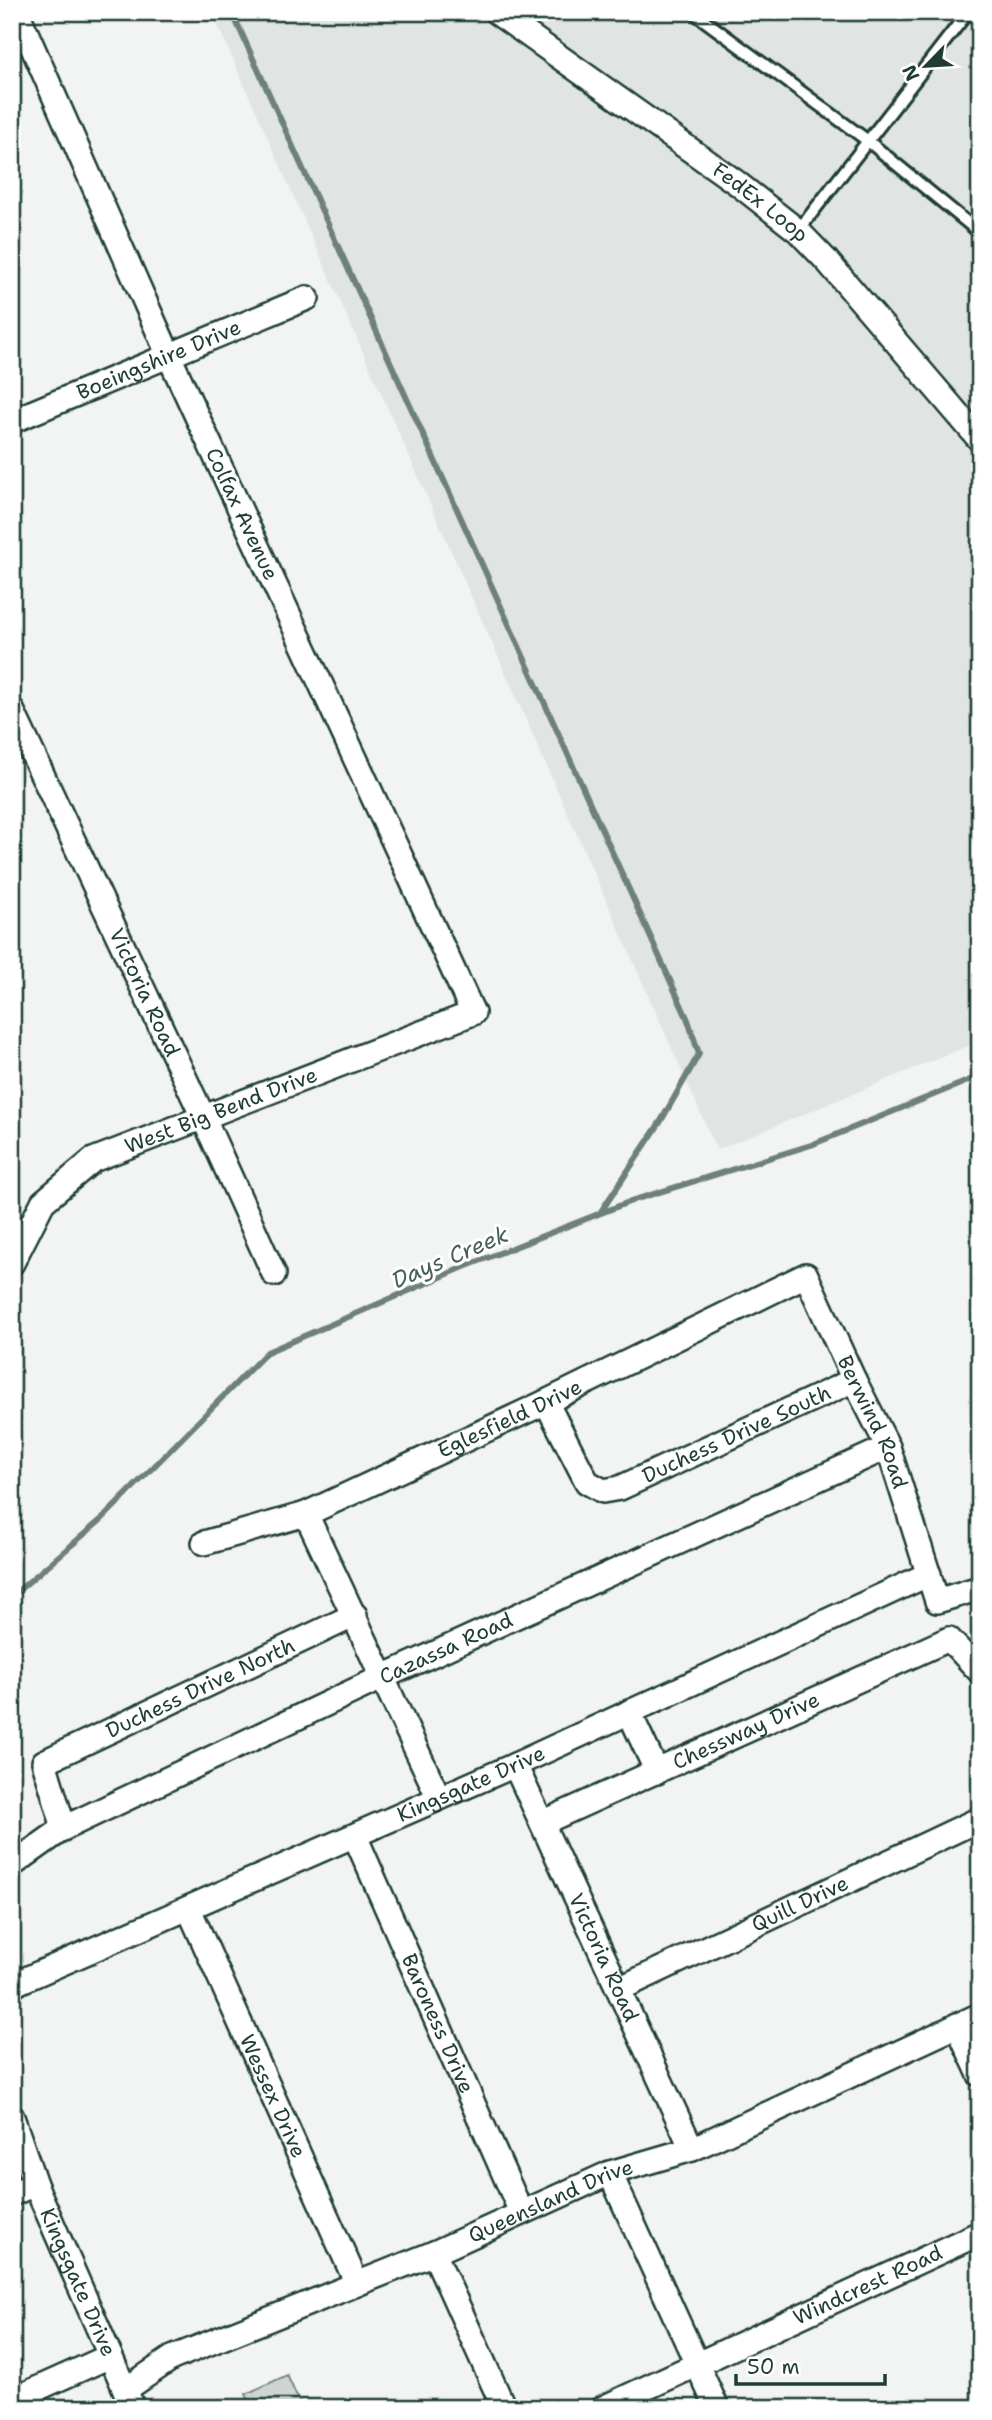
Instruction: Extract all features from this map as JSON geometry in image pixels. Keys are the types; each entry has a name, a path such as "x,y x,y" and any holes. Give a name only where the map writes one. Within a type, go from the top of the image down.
{"street":[{"name":"Colfax Avenue","path":"17,12 169,356 473,1013"},
{"name":"FedEx Loop","path":"496,12 737,183 798,231 827,261 980,440"},
{"name":"Boeingshire Drive","path":"12,421 307,298"},
{"name":"Victoria Road","path":"12,710 274,1274"},
{"name":"West Big Bend Drive","path":"12,1263 43,1202 93,1160 473,1013"},
{"name":"Berwind Road","path":"806,1275 888,1447 929,1574"},
{"name":"Eglesfield Drive","path":"204,1543 306,1514 546,1402 806,1275"},
{"name":"Duchess Drive South","path":"546,1402 587,1482 603,1491 620,1488 854,1380"},
{"name":"Cazassa Road","path":"12,1865 64,1829 383,1677 888,1447"},
{"path":"306,1514 439,1798"},
{"path":"929,1574 937,1601 980,1588"},
{"name":"Kingsgate Drive","path":"12,1987 515,1765 929,1574"},
{"name":"Duchess Drive North","path":"64,1829 44,1762 355,1615"},
{"name":"Chessway Drive","path":"542,1824 950,1639 980,1672"},
{"path":"629,1712 657,1772"},
{"name":"Victoria Road","path":"515,1765 692,2150"},
{"name":"Quill Drive","path":"619,1989 980,1819"},
{"name":"Baroness Drive","path":"355,1836 521,2212"},
{"name":"Wessex Drive","path":"189,1909 357,2284"},
{"name":"Queensland Drive","path":"129,2399 172,2358 433,2253 610,2173 692,2150 980,2015"},
{"path":"957,2025 980,2075"},
{"name":"Kingsgate Drive","path":"12,2117 35,2184 129,2399"},
{"path":"610,2173 717,2408"},
{"path":"12,2194 35,2184"},
{"name":"Windcrest Road","path":"603,2408 980,2232"},
{"path":"433,2253 504,2408"},
{"path":"12,2400 110,2356"}],"lane":[{"path":"694,12 868,141 980,233"},
{"path":"798,231 968,12"}],"shaded area":[{"path":"212,12 980,12 980,1041 717,1150"},
{"path":"287,2375 302,2408 252,2408 246,2394"}],"waterway":[{"path":"232,12 688,1020 699,1054 661,1121 600,1213"},
{"name":"Days Creek","path":"12,1596 102,1519 267,1352 464,1267 634,1200 811,1145 980,1076"}]}
